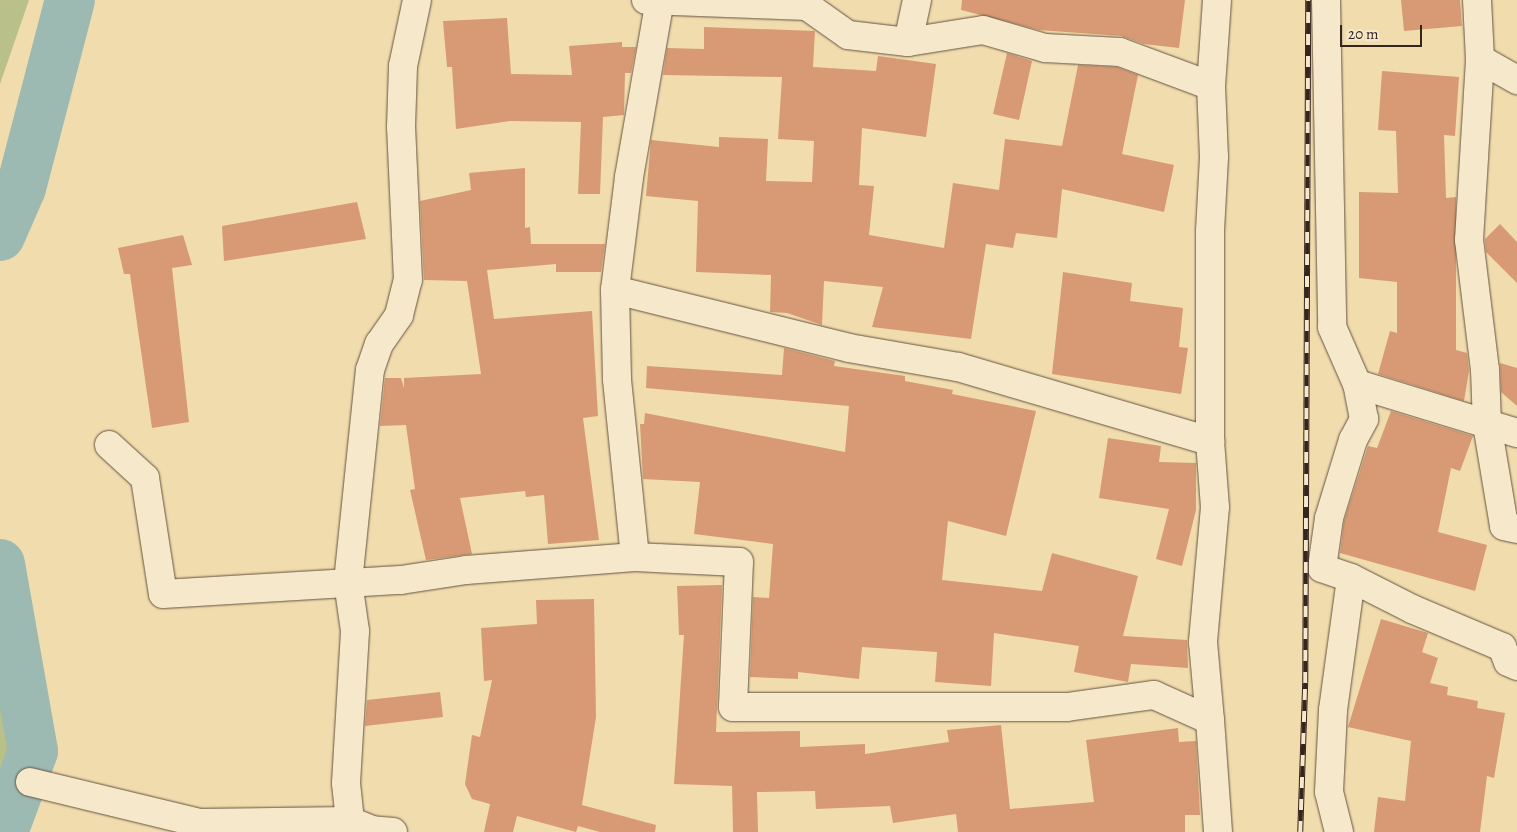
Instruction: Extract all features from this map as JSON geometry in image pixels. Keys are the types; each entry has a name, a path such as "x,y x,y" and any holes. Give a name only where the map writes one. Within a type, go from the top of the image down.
{"street":[{"path":"350,821 346,782 355,631 348,582 370,370 379,344 399,315 408,280 401,127 403,66 417,0"},
{"path":"908,42 917,0"},
{"path":"1217,0 1211,86 1214,157 1210,232 1210,441 1215,507 1203,642 1218,832"},
{"path":"1326,0 1332,327 1357,384 1364,420 1353,440 1330,518 1322,568 1351,578 1412,609 1502,647 1508,662 1517,666"},
{"path":"1477,0 1480,59 1470,240 1486,370 1487,424 1504,526 1517,529"},
{"path":"635,557 617,379 615,290 656,1 808,6 848,35 908,42 983,30 1045,48 1120,52 1211,86"},
{"path":"1480,59 1517,80"},
{"path":"615,290 849,348 958,367 1210,441"},
{"path":"1357,384 1517,434"},
{"path":"108,445 145,478 163,594 348,582 635,557 739,562 733,706 1067,708 1154,695 1210,720"},
{"path":"1339,832 1329,783 1333,710 1351,578"},
{"path":"30,782 198,823 350,821 372,830 393,832"}],"green space":[{"path":"0,0 29,0 0,84"},
{"path":"0,697 30,782 0,815"}],"building":[{"path":"962,0 1185,0 1179,48 1144,44 1121,36 1039,30 961,10"},
{"path":"1401,0 1460,0 1462,26 1404,31"},
{"path":"507,18 511,74 572,75 569,46 622,42 622,47 636,47 631,73 625,73 624,115 603,117 600,194 578,194 581,122 510,121 456,129 452,67 447,67 443,21"},
{"path":"704,27 815,31 813,67 876,71 878,56 936,64 926,137 862,128 859,185 874,186 869,235 944,248 953,183 999,190 1005,139 1062,146 1078,65 1117,67 1138,75 1122,154 1174,165 1164,212 1062,189 1057,238 1016,233 1013,248 986,244 971,339 872,327 883,287 824,281 822,325 787,313 770,312 771,275 696,272 698,201 646,196 651,140 719,147 719,137 768,139 766,181 812,182 814,141 778,139 782,77 663,75 667,48 704,49"},
{"path":"1007,53 1032,61 1019,120 993,114"},
{"path":"1382,71 1459,77 1455,136 1444,135 1446,198 1456,197 1456,350 1467,353 1469,371 1464,401 1378,374 1390,331 1397,333 1397,282 1359,278 1359,192 1398,193 1396,131 1378,130"},
{"path":"525,168 525,228 530,227 531,244 605,244 601,272 556,272 556,264 487,270 494,319 592,311 598,416 583,418 599,540 548,544 544,495 526,497 525,491 460,498 472,554 426,560 410,490 415,489 406,425 380,426 385,378 401,378 404,388 404,378 481,374 467,281 424,280 420,201 471,190 469,173"},
{"path":"357,202 366,239 224,261 222,226"},
{"path":"1500,224 1517,242 1517,283 1486,252 1485,239"},
{"path":"183,235 192,265 172,268 189,422 152,428 130,274 124,274 118,248"},
{"path":"1063,272 1132,283 1130,301 1183,308 1179,347 1188,348 1181,394 1052,374"},
{"path":"784,348 835,361 834,366 905,376 905,381 953,390 952,394 1036,411 1006,536 948,521 942,580 1042,591 1052,553 1138,576 1123,636 1187,640 1188,668 1131,664 1128,682 1074,672 1079,646 994,633 991,686 935,682 937,652 862,647 859,679 798,672 798,679 750,677 753,597 769,598 773,544 694,534 700,482 643,479 640,424 644,424 645,413 845,452 849,406 646,388 647,366 782,375"},
{"path":"1500,363 1517,368 1517,406 1501,392"},
{"path":"1391,411 1473,436 1460,471 1451,468 1438,532 1487,545 1475,591 1340,553 1344,521 1368,446 1377,448"},
{"path":"1108,438 1161,446 1159,462 1196,463 1196,510 1182,566 1156,559 1169,509 1099,498"},
{"path":"722,585 716,732 800,731 800,747 865,744 865,754 949,742 947,730 1001,725 1010,809 1094,802 1086,740 1178,728 1179,742 1196,741 1200,815 1185,815 1185,832 958,832 956,814 893,823 890,806 816,809 815,791 757,792 758,832 733,832 732,786 674,784 684,635 679,635 677,586"},
{"path":"594,599 596,717 582,805 656,825 655,832 600,832 578,826 576,832 517,816 513,832 484,832 490,804 472,799 465,784 472,735 480,737 492,680 484,681 481,628 537,624 536,600"},
{"path":"1381,619 1428,633 1422,652 1438,658 1430,683 1448,687 1447,695 1478,701 1477,708 1505,713 1494,778 1487,776 1480,832 1374,832 1378,797 1405,801 1411,741 1348,727"},
{"path":"440,692 443,717 365,726 367,700"}],"waterway":[{"path":"0,236 21,188 70,0"},
{"path":"0,564 33,751 3,832"}],"railway":[{"path":"1300,832 1305,683 1308,0"}]}
